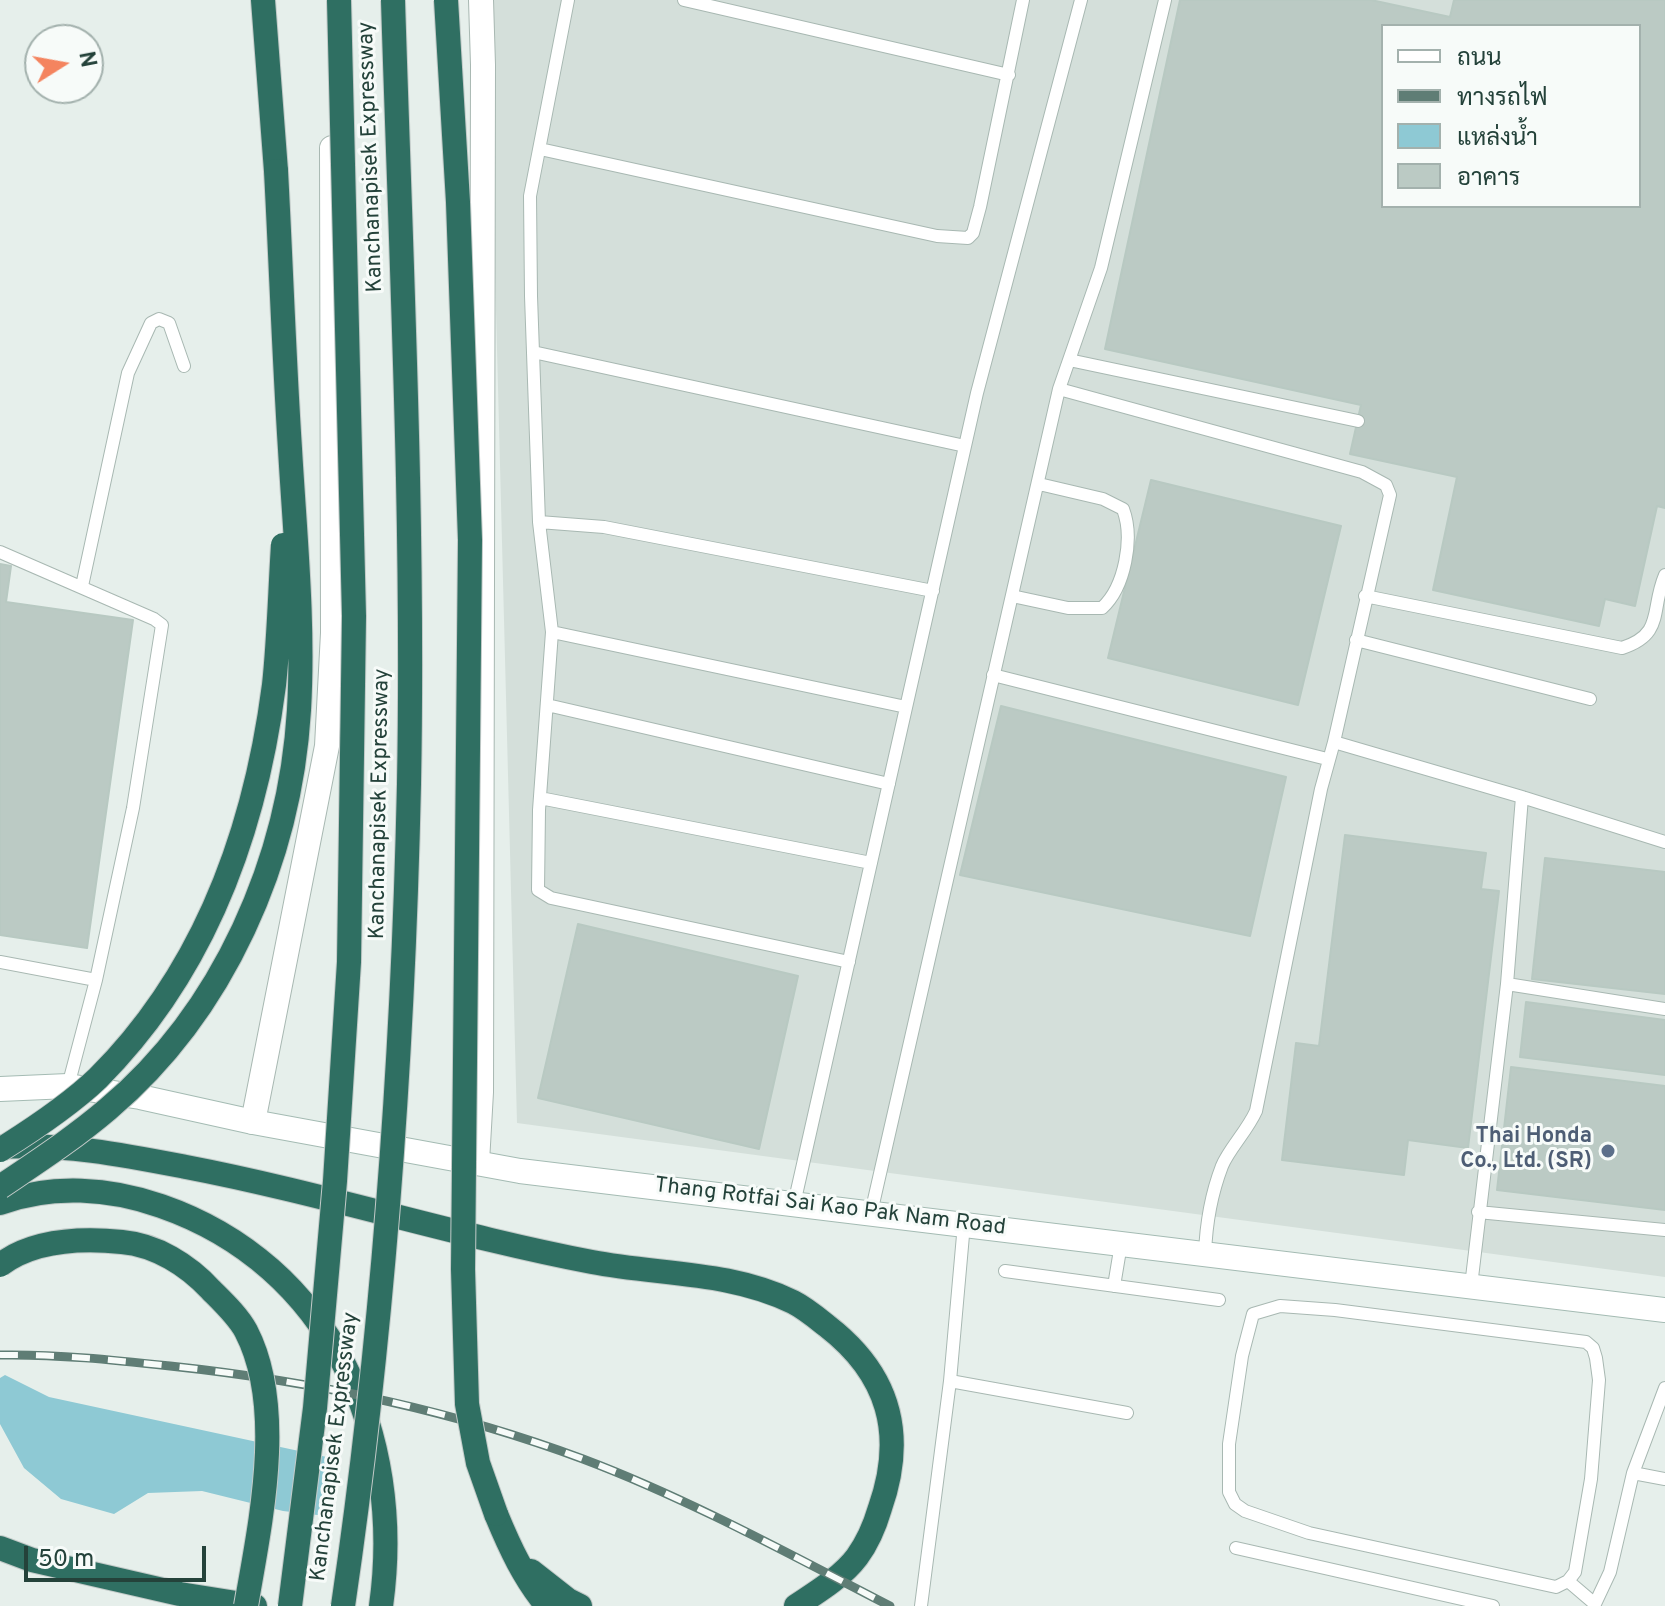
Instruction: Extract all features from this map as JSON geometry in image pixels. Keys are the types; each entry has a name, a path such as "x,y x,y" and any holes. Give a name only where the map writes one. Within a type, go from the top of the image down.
{"highway":[{"path":"0,1187 55,1150 110,1107 162,1054 205,1000 256,903 291,778 299,711 298,575 276,171 263,0"},
{"name":"Kanchanapisek Expressway","path":"290,1606 319,1363 349,962 354,616 336,0"},
{"name":"Kanchanapisek Expressway","path":"343,1606 391,1197 405,915 410,619 393,0"},
{"path":"446,0 457,186 470,540 463,1269 467,1404 478,1463 496,1514 514,1557 547,1606"},
{"path":"0,1149 23,1136 95,1080 133,1041 169,993 197,946 227,881 251,805 274,683 290,449"},
{"path":"0,1149 76,1148 236,1177 595,1262 684,1272 755,1287 795,1303 850,1344 872,1372 884,1399 893,1433 891,1473 872,1531 856,1558 823,1588 796,1606"},
{"path":"0,1203 58,1191 105,1191 141,1199 184,1214 225,1236 260,1260 295,1291 328,1335 350,1374 376,1448 383,1490 385,1536 381,1606"},
{"path":"0,1265 10,1257 36,1246 97,1239 131,1242 169,1256 187,1267 221,1300 245,1330 260,1367 267,1410 263,1506 246,1606"},
{"path":"0,1548 32,1560 180,1594 255,1606"},
{"path":"514,1557 580,1606"}],"street":[{"path":"253,1122 327,746 333,633 330,245 336,0"},
{"path":"477,1162 481,1092 481,0"},
{"name":"Thang Rotfai Sai Kao Pak Nam Road","path":"0,1089 68,1086 140,1097 253,1122 520,1171 1665,1310"}],"lane":[{"path":"568,0 530,196 539,522 552,632 540,798 538,890 551,898 849,962"},
{"path":"684,0 1009,75"},
{"path":"540,149 937,236 968,238 973,233 980,207 1023,0"},
{"path":"794,1204 965,446 1081,0"},
{"path":"871,1213 1059,389 1101,268 1165,0"},
{"path":"82,586 128,373 151,323 159,319 169,323 184,366"},
{"path":"533,352 965,446"},
{"path":"1069,360 1358,421"},
{"path":"1059,389 1362,472 1386,485 1390,495 1334,742 1327,759 1256,1111 1247,1130 1223,1163 1206,1234 1205,1254"},
{"path":"1012,596 1068,608 1102,608 1114,597 1124,562 1129,524 1123,509 1103,499 1039,484"},
{"path":"539,522 604,527 933,591"},
{"path":"0,552 82,586 162,625 133,808 96,980 68,1086"},
{"path":"1365,596 1622,648 1643,640 1650,632 1665,575"},
{"path":"552,632 906,707"},
{"path":"1356,640 1590,699"},
{"path":"993,675 1327,759"},
{"path":"547,705 889,784"},
{"path":"1334,742 1665,842"},
{"path":"1471,1286 1507,984 1522,797"},
{"path":"540,798 871,863"},
{"path":"0,962 96,980"},
{"path":"1507,984 1665,1009"},
{"path":"1478,1212 1665,1230"},
{"path":"921,1606 950,1381 964,1224"},
{"path":"1114,1286 1121,1244"},
{"path":"1005,1271 1219,1300"},
{"path":"1280,1306 1335,1310 1586,1342 1593,1348 1599,1380 1591,1479 1575,1572 1568,1581 1556,1587 1309,1533 1245,1511 1235,1504 1229,1492 1229,1444 1242,1356 1253,1314 1280,1306"},
{"path":"950,1381 1127,1413"},
{"path":"1568,1581 1595,1605 1610,1572 1633,1473 1665,1388"},
{"path":"1633,1473 1665,1479"},
{"path":"1236,1548 1493,1606"}],"shaded area":[{"path":"488,0 1665,0 1665,1277 517,1123"}],"water":[{"path":"5,1375 49,1397 336,1459 326,1516 283,1511 202,1491 148,1493 114,1514 61,1499 24,1468 0,1424 0,1378"}],"building":[{"path":"1180,0 1371,0 1450,17 1454,0 1665,0 1665,508 1657,506 1635,606 1605,599 1599,626 1433,590 1457,477 1350,454 1361,405 1105,349"},
{"path":"1151,480 1341,526 1298,705 1108,658"},
{"path":"0,564 11,566 6,602 133,620 87,948 0,935"},
{"path":"1001,706 1286,777 1250,936 960,875"},
{"path":"1345,835 1486,853 1481,889 1499,891 1468,1148 1408,1140 1404,1175 1282,1160 1296,1043 1319,1046"},
{"path":"1545,858 1665,872 1665,994 1532,979"},
{"path":"578,924 798,976 759,1149 538,1098"},
{"path":"1526,1002 1665,1020 1665,1075 1520,1057"},
{"path":"1511,1067 1665,1086 1665,1210 1497,1190"}],"railway":[{"path":"0,1355 42,1355 223,1372 380,1399 482,1425 583,1459 661,1492 890,1606"}],"place":[{"name":"Thai Honda Co., Ltd. (SR)","path":"1608,1151"}]}
